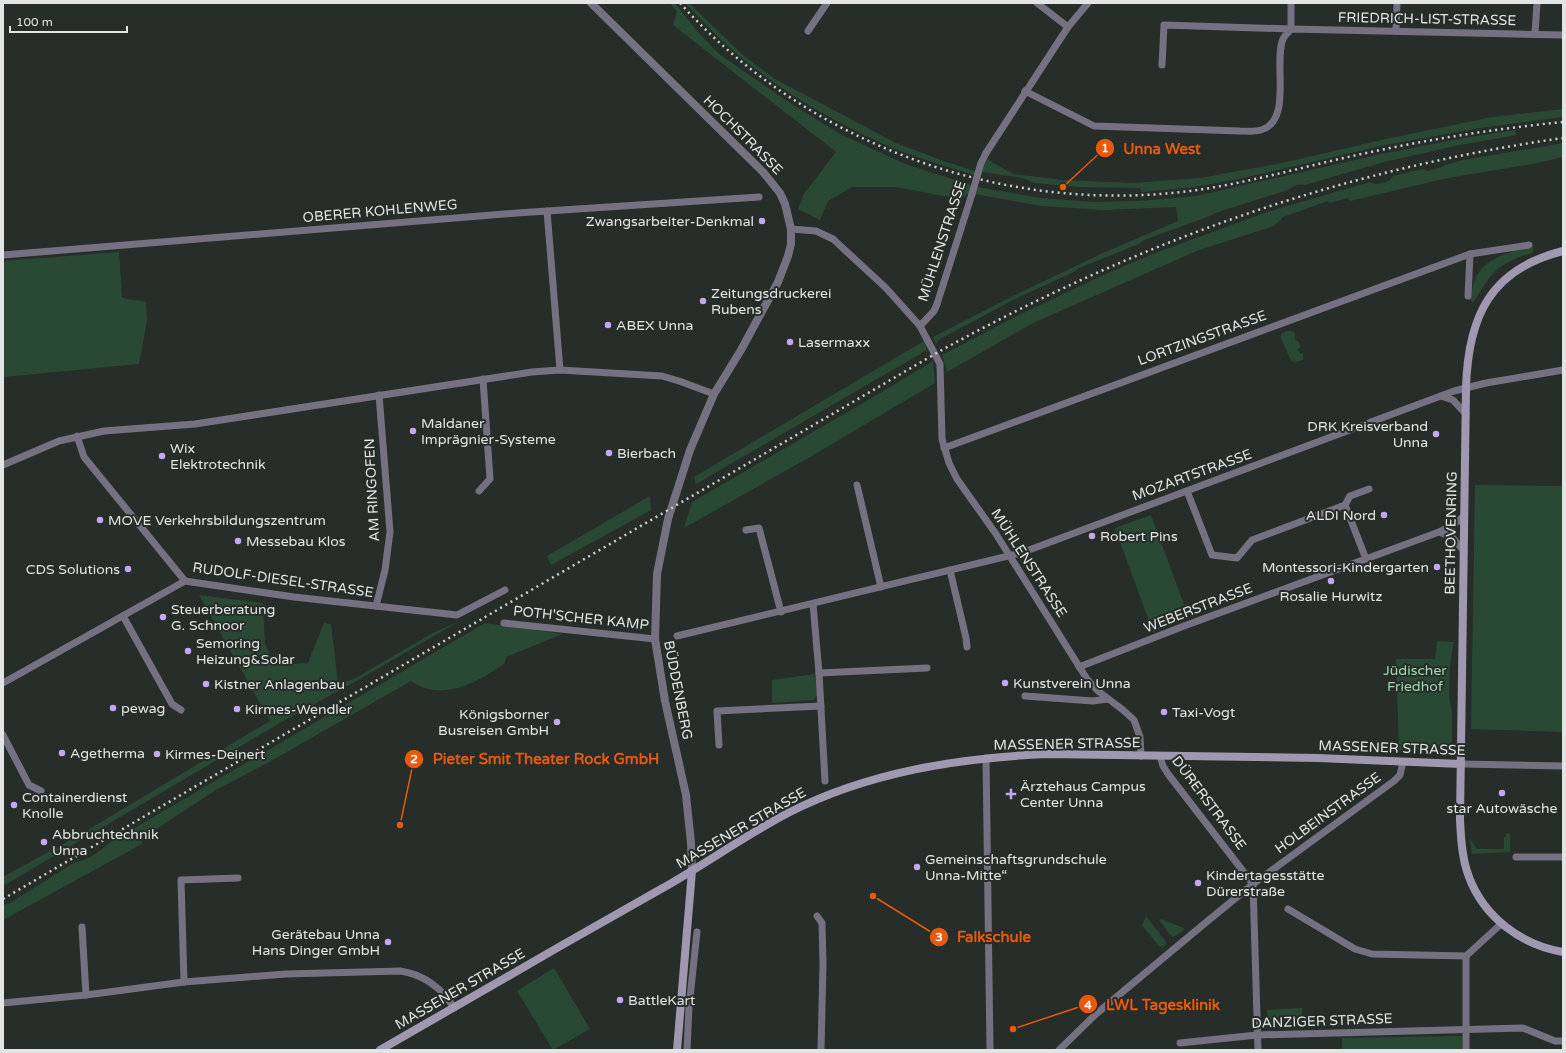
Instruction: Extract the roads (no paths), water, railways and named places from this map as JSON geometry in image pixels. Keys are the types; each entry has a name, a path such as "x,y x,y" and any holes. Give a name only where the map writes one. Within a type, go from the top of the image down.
{"main road":[{"name":"BEETHOVENRING","path":"1563,251 1537,259 1524,265 1502,282 1492,294 1480,313 1472,334 1468,358 1466,388 1461,764 1461,837 1469,878 1478,896 1491,914 1501,924 1521,938 1534,944 1563,952"},
{"name":"MASSENER STRASSE","path":"380,1050 692,871 789,813 835,793 874,780 921,768 986,758 1054,754 1328,759 1461,764"},
{"path":"677,1050 692,871"}],"street":[{"name":"HOCHSTRASSE","path":"591,3 768,177 780,193 785,204 791,229"},
{"path":"808,31 827,3"},
{"path":"1037,3 1068,27"},
{"name":"MÜHLENSTRASSE","path":"1088,3 1068,27 986,153 981,163 937,304 934,310 920,326 940,364 944,448 952,471 1009,556 1087,679 1108,699 1134,720 1140,737 1141,756"},
{"path":"1025,91 1094,126 1240,131 1262,130 1275,120 1279,108 1281,52 1284,38 1291,28 1291,3"},
{"path":"1396,31 1397,3"},
{"path":"1535,34 1537,3"},
{"name":"FRIEDRICH-LIST-STRASSE","path":"1162,65 1164,25 1563,35"},
{"name":"OBERER KOHLENWEG","path":"3,255 547,211 759,197"},
{"path":"547,211 560,370"},
{"path":"791,229 816,232 833,239 886,288 920,326"},
{"name":"BÜDDENBERG","path":"692,871 691,842 686,795 665,701 655,639 657,574 668,519 685,463 714,394 741,350 778,282 791,244 791,229"},
{"name":"LORTZINGSTRASSE","path":"944,448 1470,254 1530,245"},
{"path":"1468,296 1470,254"},
{"path":"3,465 59,441 104,431 195,424 483,378 532,372 560,370 662,376 714,394"},
{"name":"MOZARTSTRASSE","path":"677,636 1021,553 1441,396 1466,388 1563,370"},
{"path":"479,491 490,479 483,378"},
{"name":"AM RINGOFEN","path":"376,606 385,570 390,532 379,395"},
{"path":"1441,396 1453,400 1466,414"},
{"name":"RUDOLF-DIESEL-STRASSE","path":"77,436 84,457 185,581 294,597 456,615 505,590"},
{"path":"857,485 881,587"},
{"path":"1187,491 1212,555 1237,558 1252,540 1345,505 1350,496 1369,489"},
{"path":"1345,505 1366,559"},
{"name":"WEBERSTRASSE","path":"1079,668 1184,626 1440,532 1452,526 1464,516"},
{"path":"746,530 759,528 781,612"},
{"path":"1440,532 1452,537 1464,551"},
{"path":"950,570 967,647"},
{"path":"3,683 185,581"},
{"path":"813,604 819,673 825,781"},
{"path":"124,616 172,704 181,710"},
{"name":"POTH'SCHER KAMP","path":"504,622 655,639"},
{"path":"819,673 927,668"},
{"path":"1025,696 1093,701 1108,699"},
{"path":"719,745 717,711 821,706"},
{"path":"3,736 29,785 41,791"},
{"name":"DÜRERSTRASSE","path":"1160,756 1162,766 1253,884"},
{"path":"986,758 990,1050"},
{"name":"HOLBEINSTRASSE","path":"1059,1050 1096,1014 1253,884 1400,775 1403,762"},
{"name":"MASSENER STRASSE","path":"1461,764 1563,766"},
{"path":"1516,857 1563,857"},
{"path":"184,982 181,880 238,878"},
{"path":"1253,884 1258,1050"},
{"path":"1288,909 1356,949 1372,954 1466,956 1501,924"},
{"path":"818,916 822,923 823,963 821,1050"},
{"path":"82,927 86,995"},
{"path":"687,1050 697,932"},
{"path":"1466,956 1466,1050"},
{"path":"3,1003 86,995 184,982 286,974 400,971 411,972 423,978 450,1000 454,1008"},
{"name":"DANZIGER STRASSE","path":"1180,1043 1258,1035 1523,1028 1555,1041 1563,1041"}],"railway":[{"path":"680,3 731,53 787,95 848,131 912,159 980,179 1049,192 1119,196 1190,191 1249,180 1348,157 1428,141 1509,128 1563,122"},
{"path":"3,899 940,351 1014,312 1089,276 1165,244 1242,216 1320,191 1399,169 1480,152 1563,138"}],"place":[{"name":"Unna West","path":"1063,187"},
{"name":"Zwangsarbeiter-Denkmal","path":"762,221"},
{"name":"Zeitungsdruckerei Rubens","path":"703,301"},
{"name":"ABEX Unna","path":"608,325"},
{"name":"Lasermaxx","path":"790,342"},
{"name":"Maldaner Imprägnier-Systeme","path":"413,431"},
{"name":"DRK Kreisverband Unna","path":"1436,434"},
{"name":"Bierbach","path":"609,453"},
{"name":"Wix Elektrotechnik","path":"162,456"},
{"name":"ALDI Nord","path":"1384,515"},
{"name":"MOVE Verkehrsbildungszentrum","path":"100,520"},
{"name":"Robert Pins","path":"1092,536"},
{"name":"Messebau Klos","path":"238,541"},
{"name":"Montessori-Kindergarten","path":"1437,567"},
{"name":"CDS Solutions","path":"128,569"},
{"name":"Rosalie Hurwitz","path":"1331,581"},
{"name":"Steuerberatung G. Schnoor","path":"163,617"},
{"name":"Semoring Heizung&Solar","path":"188,651"},
{"name":"Kunstverein Unna","path":"1005,683"},
{"name":"Kistner Anlagenbau","path":"206,684"},
{"name":"pewag","path":"113,708"},
{"name":"Kirmes-Wendler","path":"237,709"},
{"name":"Taxi-Vogt","path":"1164,712"},
{"name":"Königsborner Busreisen GmbH","path":"557,722"},
{"name":"Agetherma","path":"62,753"},
{"name":"Kirmes-Deinert","path":"157,754"},
{"name":"star Autowäsche","path":"1502,793"},
{"name":"Ärztehaus Campus Center Unna","path":"1011,794"},
{"name":"Containerdienst Knolle","path":"14,805"},
{"name":"Pieter Smit Theater Rock GmbH","path":"400,825"},
{"name":"Abbruchtechnik Unna","path":"44,842"},
{"name":"Gemeinschaftsgrundschule Unna-Mitte“","path":"917,867"},
{"name":"Kindertagesstätte Dürerstraße","path":"1198,883"},
{"name":"Falkschule","path":"873,896"},
{"name":"Gerätebau Unna Hans Dinger GmbH","path":"388,942"},
{"name":"BattleKart","path":"620,1000"},
{"name":"LWL Tagesklinik","path":"1013,1029"}],"park label":[{"name":"Jüdischer Friedhof","path":"1415,678"}]}
